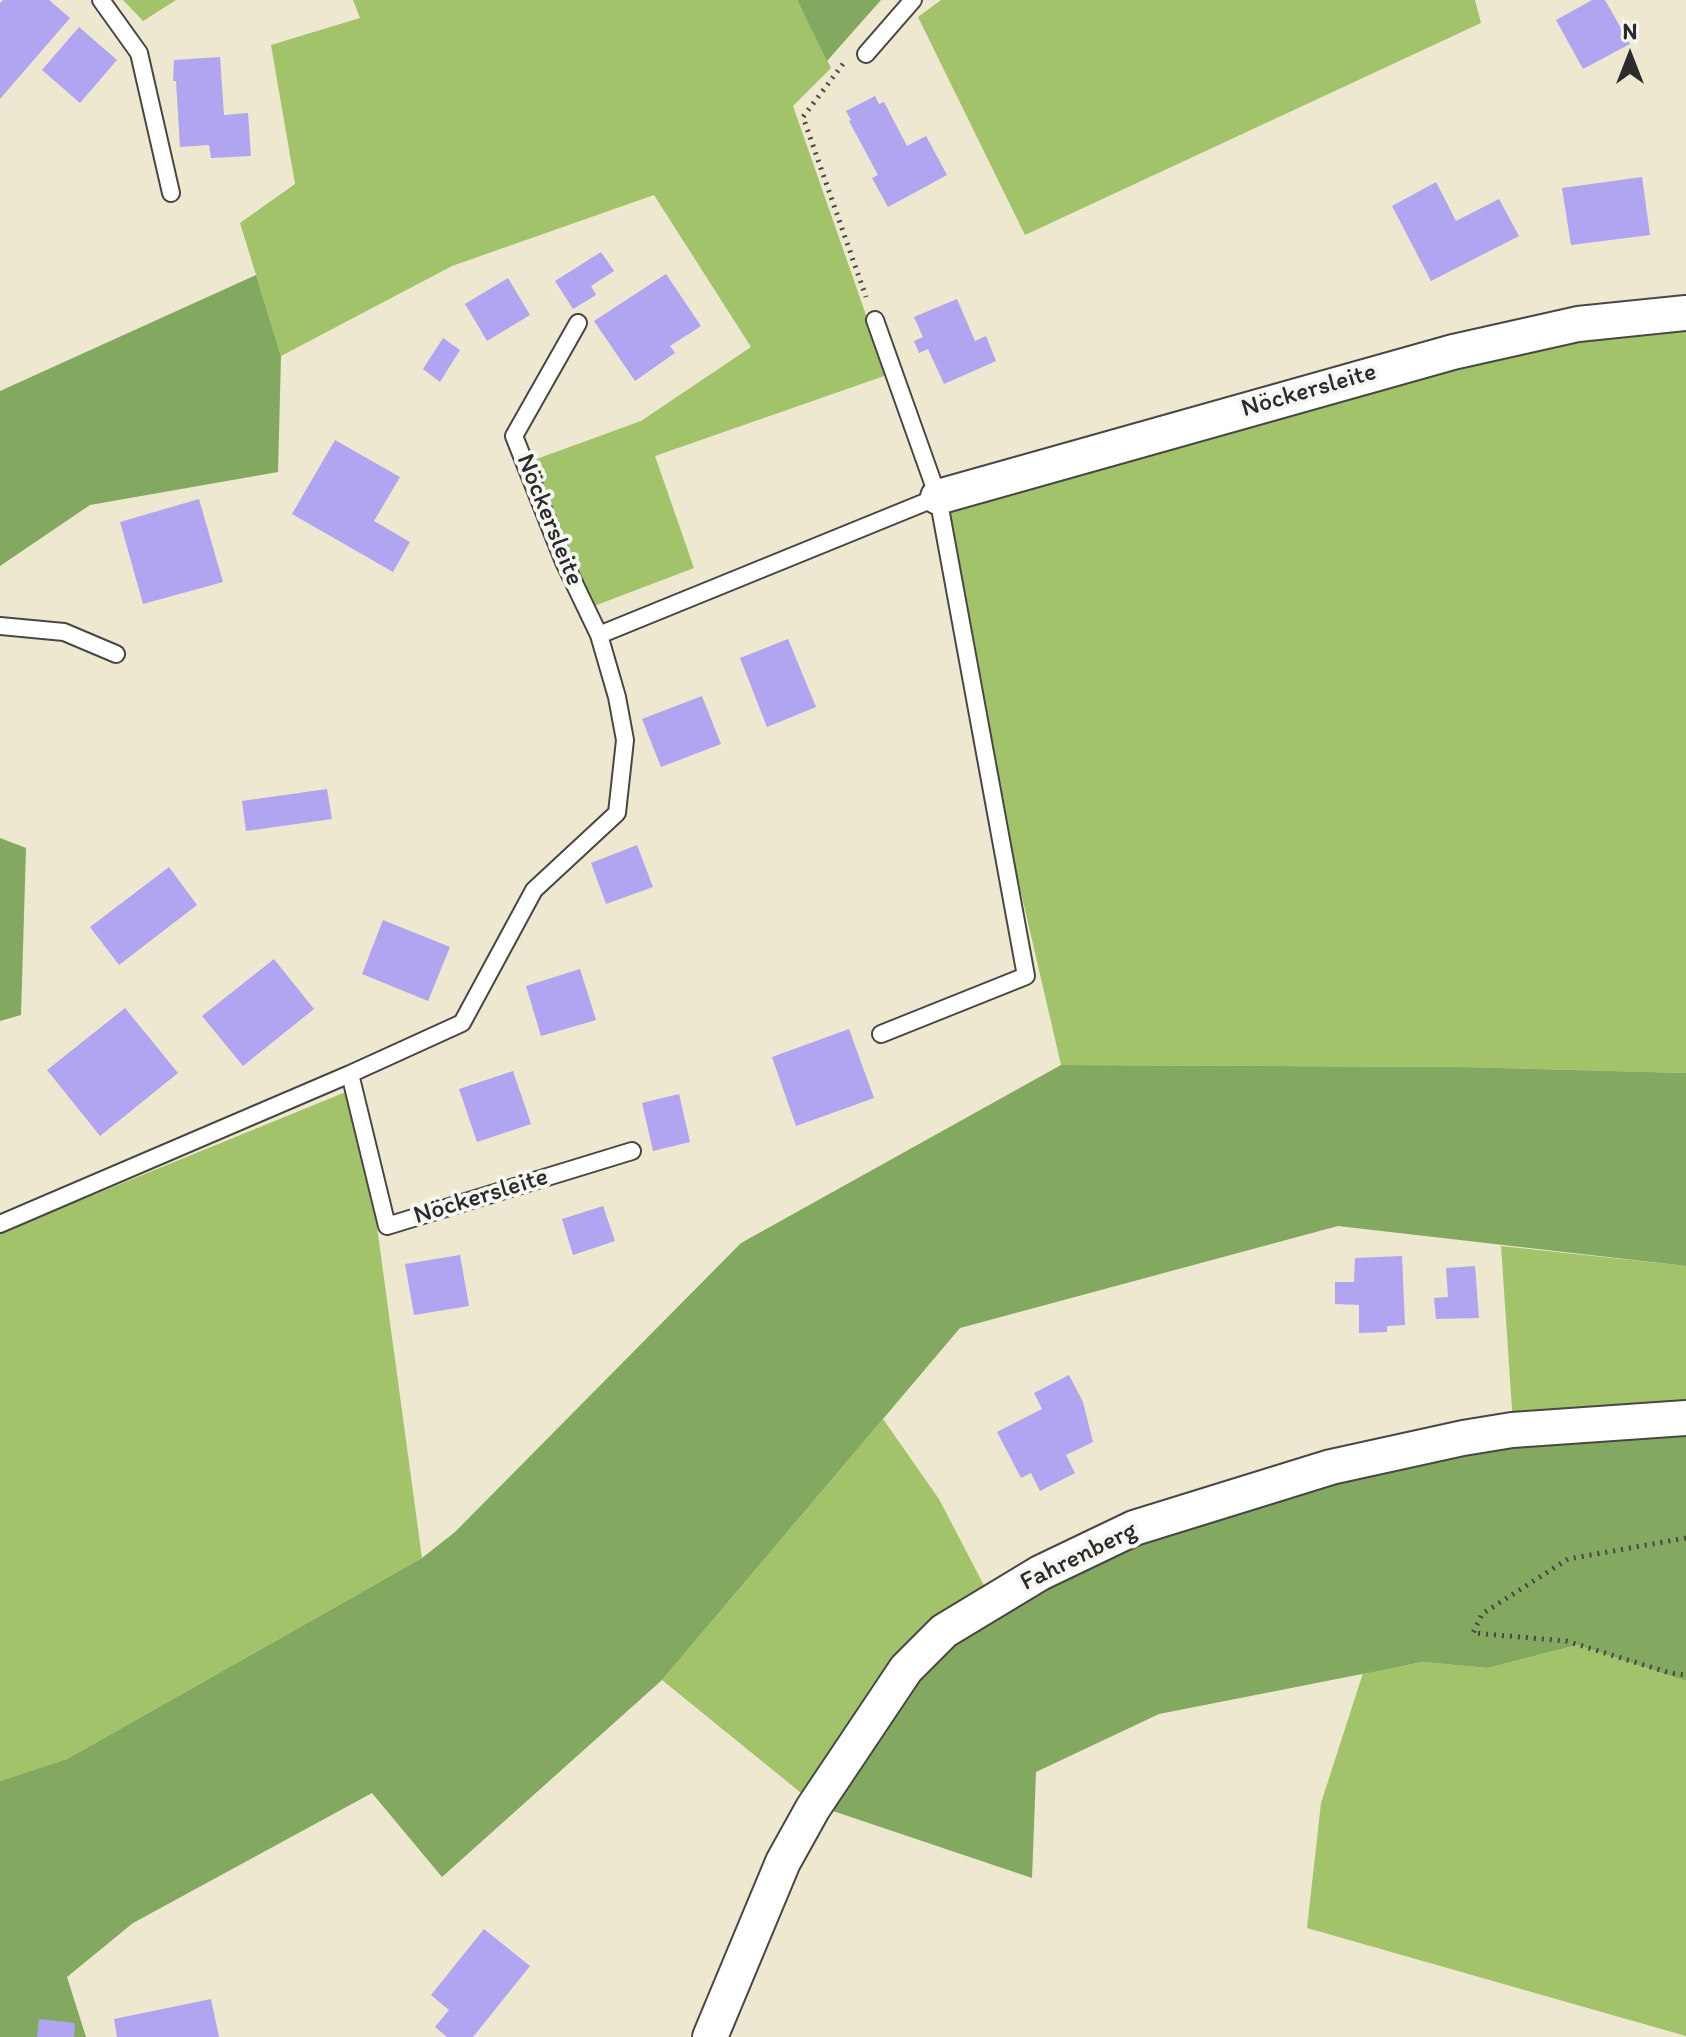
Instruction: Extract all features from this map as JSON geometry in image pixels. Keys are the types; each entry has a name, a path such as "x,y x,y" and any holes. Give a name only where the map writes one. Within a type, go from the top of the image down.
{"street":[{"name":"Nöckersleite","path":"938,497 1453,352 1578,324 1686,313"},
{"name":"Fahrenberg","path":"710,2037 783,1862 813,1808 906,1669 944,1631 1040,1573 1134,1528 1331,1467 1512,1430 1686,1418"}],"lane":[{"path":"101,0 139,53 171,193"},
{"path":"866,54 913,0"},
{"path":"875,320 938,497 1026,976 881,1034"},
{"name":"Nöckersleite","path":"0,1224 462,1023 534,890 617,813 625,740 617,697 599,635 564,562 514,436 578,323"},
{"name":"Nöckersleite","path":"599,635 938,497"},
{"path":"0,626 64,632 116,654"},
{"name":"Nöckersleite","path":"350,1074 387,1226 632,1151"}],"path":[{"path":"866,54 859,42 803,117 875,320"},
{"path":"1686,1538 1568,1559 1482,1614 1473,1633 1566,1641 1670,1673 1686,1675"}],"green space":[{"path":"123,0 176,0 143,21"},
{"path":"353,0 797,0 831,68 793,106 887,375 655,456 694,568 594,606 531,461 641,421 751,347 654,195 452,266 281,356 240,223 295,184 271,45 360,18"},
{"path":"797,0 881,0 827,61"},
{"path":"941,0 1475,0 1481,23 1025,235 918,17"},
{"path":"256,275 281,356 278,472 90,505 0,566 0,391"},
{"path":"1686,295 1686,1073 1463,1067 1061,1065 932,509 1663,297"},
{"path":"0,838 26,848 21,1015 0,1021"},
{"path":"1061,1065 1463,1067 1686,1073 1686,1266 1338,1226 960,1328 662,1680 442,1877 372,1793 133,1923 67,1977 86,2037 0,2037 0,1781 67,1759 422,1558 455,1532 741,1243"},
{"path":"358,1087 422,1558 67,1759 0,1781 0,1233"},
{"path":"1501,1246 1686,1266 1686,1413 1513,1424"},
{"path":"883,1419 939,1499 990,1597 811,1801 662,1680"},
{"path":"1686,1421 1686,1681 1577,1645 1488,1668 1423,1662 1159,1714 1036,1772 1032,1878 821,1807 911,1672 1044,1577 1334,1473"},
{"path":"1577,1645 1686,1681 1686,2036 1307,1928 1321,1803 1363,1673 1424,1662 1488,1668"}],"building":[{"path":"3,0 49,0 70,18 0,99 0,3"},
{"path":"1592,0 1605,0 1630,44 1583,69 1556,20"},
{"path":"79,27 117,60 80,103 42,70"},
{"path":"220,57 224,115 248,113 251,156 211,158 209,145 180,147 176,81 173,81 174,60"},
{"path":"875,96 879,104 884,102 907,146 926,136 947,175 888,207 872,178 878,175 846,111"},
{"path":"1642,177 1650,235 1571,245 1562,188"},
{"path":"1436,182 1456,221 1499,199 1519,236 1431,281 1392,206"},
{"path":"601,252 614,271 591,286 596,295 573,309 555,281"},
{"path":"666,274 701,326 670,346 675,353 635,381 594,321"},
{"path":"508,278 530,315 487,341 465,304"},
{"path":"957,299 975,341 986,336 996,361 944,384 928,349 919,353 914,341 923,337 914,317"},
{"path":"443,338 460,350 440,382 423,369"},
{"path":"335,440 400,477 374,521 410,542 393,572 292,514"},
{"path":"199,499 223,582 143,604 120,522"},
{"path":"788,639 816,707 767,727 740,658"},
{"path":"702,696 721,744 661,767 642,719"},
{"path":"327,789 332,819 246,831 242,801"},
{"path":"637,845 653,887 606,904 591,863"},
{"path":"169,867 197,905 119,965 90,927"},
{"path":"383,920 450,947 428,1001 362,974"},
{"path":"274,959 314,1009 243,1066 202,1016"},
{"path":"580,969 596,1020 541,1036 526,986"},
{"path":"125,1008 178,1073 100,1136 47,1070"},
{"path":"849,1029 874,1098 796,1126 772,1057"},
{"path":"513,1071 531,1124 477,1142 459,1089"},
{"path":"679,1094 690,1142 653,1151 642,1103"},
{"path":"603,1206 615,1241 573,1255 562,1219"},
{"path":"460,1255 469,1306 414,1315 405,1264"},
{"path":"1402,1256 1405,1325 1387,1326 1387,1332 1359,1333 1359,1305 1335,1304 1335,1282 1354,1282 1355,1258"},
{"path":"1475,1266 1479,1318 1436,1319 1434,1298 1448,1297 1446,1268"},
{"path":"1069,1375 1083,1402 1093,1442 1066,1455 1075,1473 1040,1491 1031,1473 1021,1478 997,1432 1042,1409 1034,1393"},
{"path":"484,1929 530,1966 473,2037 447,2037 435,2027 449,2010 431,1995"},
{"path":"211,1999 219,2037 117,2037 114,2019"},
{"path":"39,2019 75,2023 74,2037 37,2037"}]}
